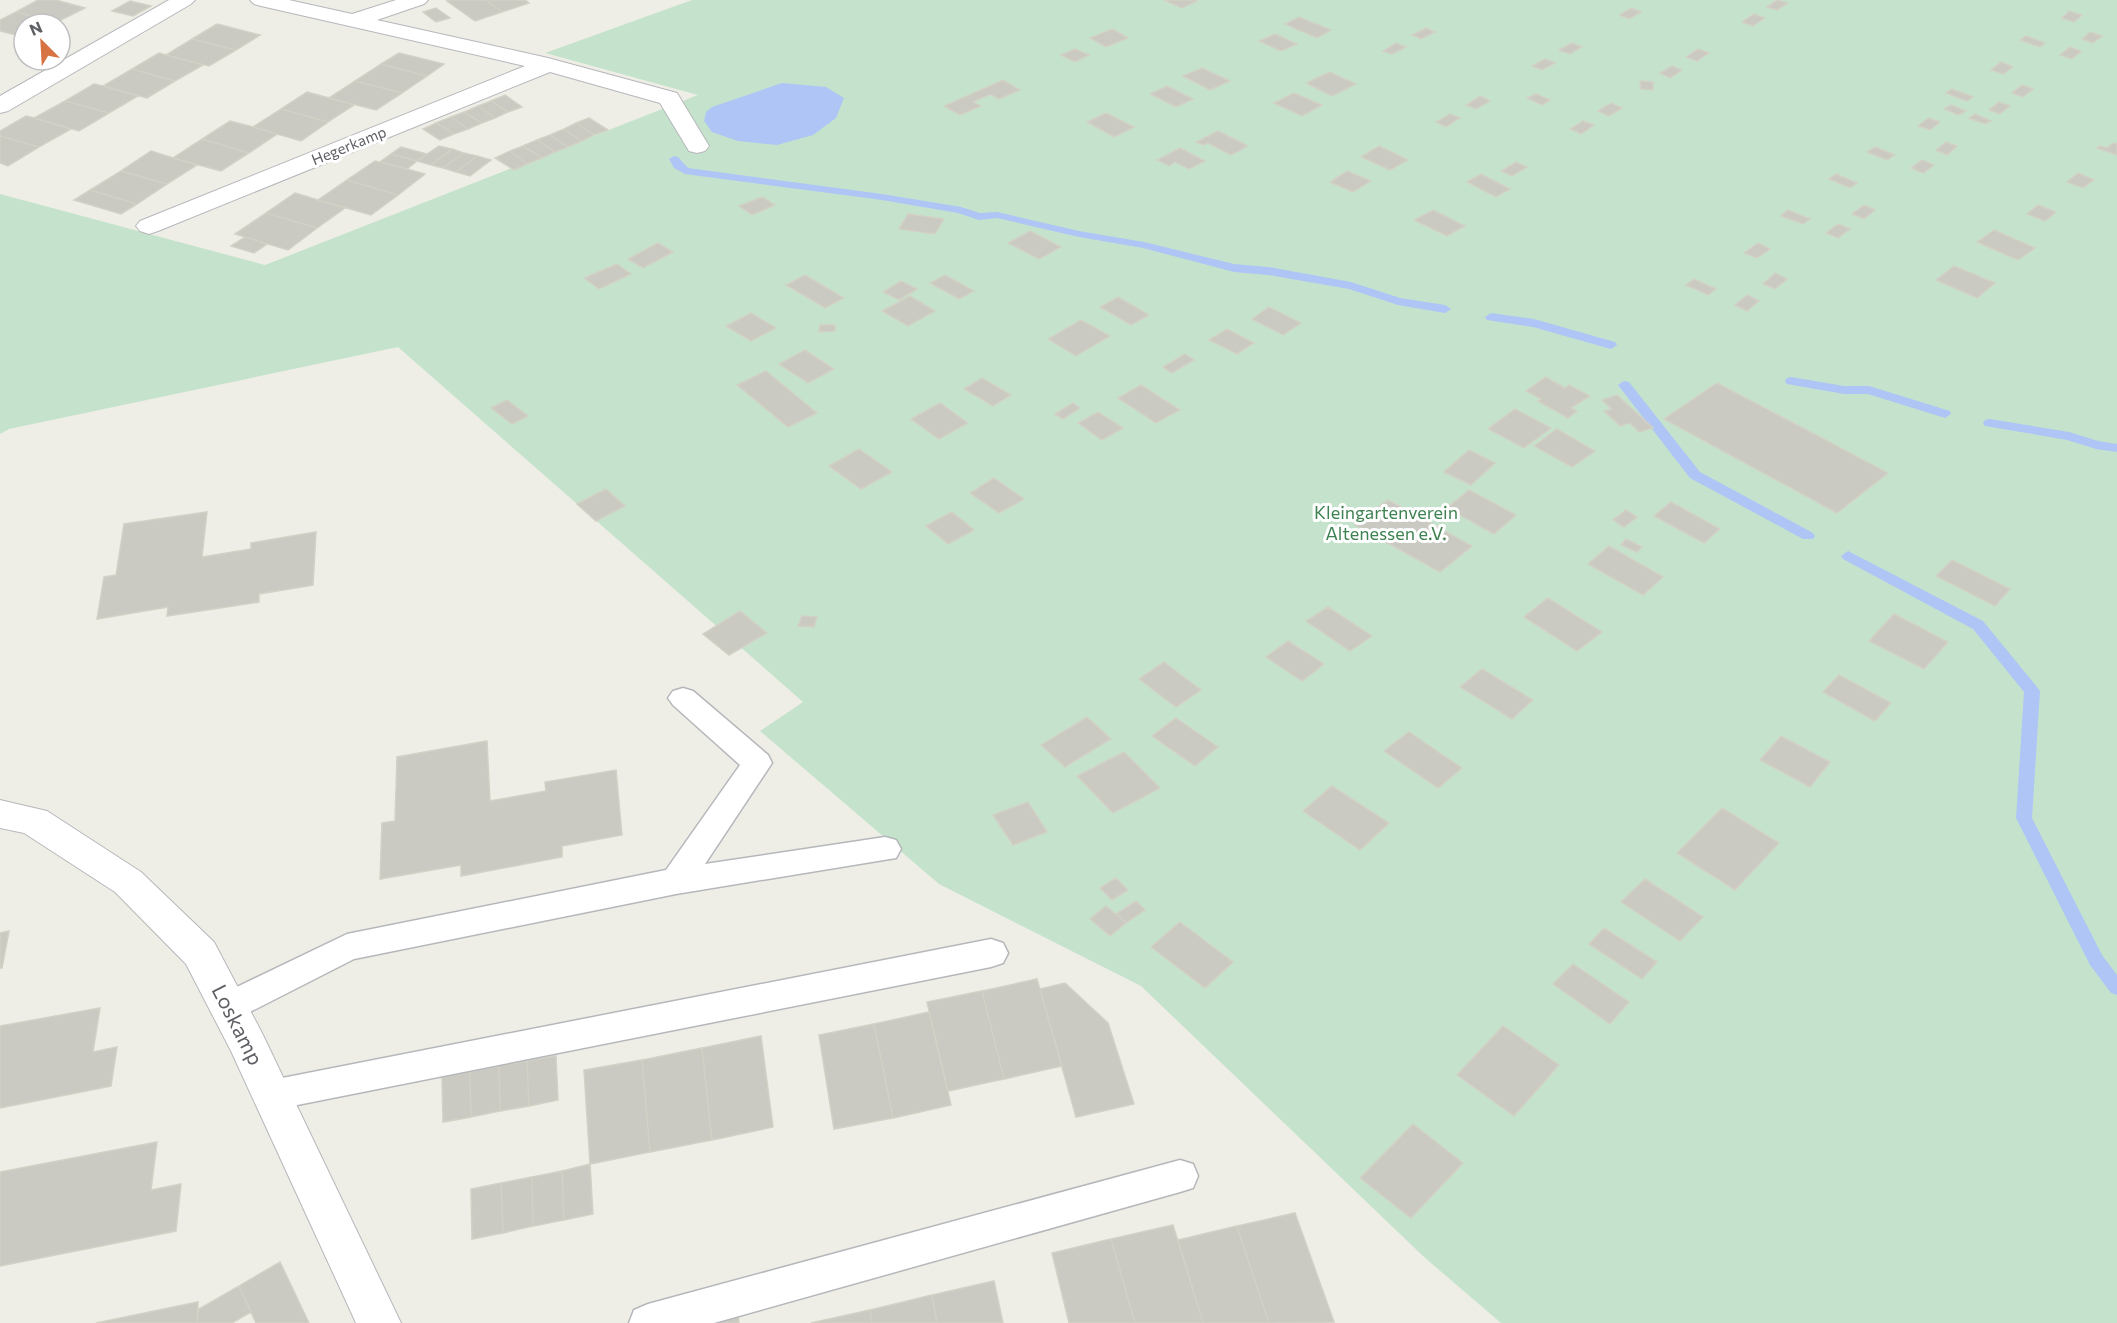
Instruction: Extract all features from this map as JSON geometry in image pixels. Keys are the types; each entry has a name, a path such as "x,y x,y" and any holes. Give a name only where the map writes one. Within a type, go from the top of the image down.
{"street":[{"path":"0,106 184,0"},
{"path":"261,0 548,65 669,98 697,146"},
{"path":"350,22 417,0"},
{"name":"Hegerkamp","path":"149,226 548,65"},
{"name":"Loskamp","path":"0,814 34,821 128,882 200,953 272,1095 379,1323"}],"lane":[{"path":"676,881 758,763 683,698"},
{"path":"228,1007 347,947 676,881 885,849"},
{"path":"272,1095 991,953"},
{"path":"648,1323 1180,1176"}],"green space":[{"name":"Kleingartenverein Altenessen e.V.","path":"692,0 2117,0 2117,1323 1501,1323 1424,1257 1141,986 939,884 760,731 803,702 398,347 9,429 0,434 0,194 265,265 698,95 545,53"}],"water":[{"path":"782,83 826,87 844,98 836,118 813,135 777,145 738,141 712,132 704,121 706,112 712,107"}],"building":[{"path":"38,0 56,0 85,8 72,14 72,12 16,12"},
{"path":"486,0 502,12 475,21 447,1"},
{"path":"486,0 525,0 529,3 502,12"},
{"path":"1164,0 1195,0 1197,1 1182,8"},
{"path":"1777,0 1788,3 1777,10 1767,7"},
{"path":"130,1 151,6 133,16 112,11"},
{"path":"436,8 450,18 436,22 423,12"},
{"path":"1631,8 1641,12 1629,19 1620,15"},
{"path":"2069,11 2082,15 2074,22 2062,18"},
{"path":"12,14 12,34 0,31 0,20"},
{"path":"1754,14 1765,18 1753,26 1742,22"},
{"path":"1299,17 1331,30 1317,38 1285,24"},
{"path":"217,24 260,35 236,50 192,39"},
{"path":"1426,28 1435,32 1421,39 1412,35"},
{"path":"1112,29 1128,38 1106,47 1090,38"},
{"path":"2090,32 2102,36 2093,43 2082,39"},
{"path":"1275,34 1297,44 1281,51 1259,41"},
{"path":"2026,36 2045,43 2040,47 2020,40"},
{"path":"192,39 236,50 209,66 166,55"},
{"path":"1396,43 1406,47 1392,54 1383,51"},
{"path":"1572,43 1582,47 1570,54 1559,50"},
{"path":"2070,47 2081,51 2072,59 2060,55"},
{"path":"1075,49 1089,55 1075,62 1061,55"},
{"path":"1698,49 1709,53 1697,61 1686,57"},
{"path":"159,53 203,65 175,81 132,69"},
{"path":"399,53 444,64 427,76 381,64"},
{"path":"1545,59 1555,63 1542,70 1532,66"},
{"path":"2001,62 2013,67 2003,74 1991,70"},
{"path":"381,64 427,76 402,93 355,81"},
{"path":"1672,66 1682,70 1670,78 1660,73"},
{"path":"1202,68 1230,81 1210,90 1183,76"},
{"path":"132,69 175,81 147,98 103,86"},
{"path":"1330,72 1356,84 1332,96 1306,83"},
{"path":"1003,80 1020,90 999,99 990,94 973,102 981,106 960,115 944,106"},
{"path":"355,81 402,93 376,110 329,98"},
{"path":"1640,81 1653,82 1653,90 1641,89"},
{"path":"94,84 138,96 109,113 65,101"},
{"path":"2022,85 2033,89 2023,97 2012,93"},
{"path":"1167,86 1193,99 1176,107 1150,94"},
{"path":"1952,89 1973,97 1967,101 1946,93"},
{"path":"307,92 354,105 328,122 281,109"},
{"path":"1294,93 1322,105 1302,116 1274,103"},
{"path":"1536,94 1550,100 1542,105 1527,98"},
{"path":"505,95 522,107 508,112 491,101"},
{"path":"1480,96 1490,101 1476,109 1466,105"},
{"path":"65,101 109,113 79,131 34,118"},
{"path":"491,101 508,112 495,118 478,106"},
{"path":"1999,102 2010,106 2000,114 1989,110"},
{"path":"1611,103 1622,108 1609,116 1598,111"},
{"path":"1951,105 1966,111 1958,115 1944,109"},
{"path":"478,106 495,118 482,123 464,112"},
{"path":"281,109 328,122 301,141 253,127"},
{"path":"464,112 482,123 468,129 451,117"},
{"path":"1106,113 1134,127 1114,137 1087,122"},
{"path":"1450,114 1460,118 1446,127 1436,122"},
{"path":"1975,114 1991,121 1985,124 1969,118"},
{"path":"26,116 71,129 39,147 0,136 0,131"},
{"path":"451,117 468,129 454,134 436,123"},
{"path":"589,118 608,130 594,135 576,123"},
{"path":"1928,118 1940,122 1930,130 1918,126"},
{"path":"230,121 277,134 249,153 202,139"},
{"path":"1583,121 1594,125 1581,134 1570,129"},
{"path":"436,123 454,134 440,140 423,129"},
{"path":"576,123 594,135 582,141 564,129"},
{"path":"564,129 582,141 568,147 550,135"},
{"path":"1218,131 1248,146 1231,155 1208,143 1203,145 1196,142"},
{"path":"550,135 568,147 555,152 537,140"},
{"path":"0,136 39,147 8,166 0,163"},
{"path":"202,139 249,153 221,171 173,158"},
{"path":"537,140 555,152 542,158 523,146"},
{"path":"1946,142 1957,146 1947,155 1936,150"},
{"path":"2113,143 2117,144 2117,155 2097,148 2100,146 2107,148"},
{"path":"439,146 452,149 431,165 417,161"},
{"path":"523,146 542,158 527,164 510,151"},
{"path":"1379,146 1408,160 1390,170 1361,157"},
{"path":"401,147 427,154 417,161 391,154"},
{"path":"1875,147 1895,155 1887,160 1867,152"},
{"path":"1180,148 1205,161 1189,169 1175,162 1169,166 1157,160"},
{"path":"452,149 464,153 443,168 431,165"},
{"path":"151,151 197,165 167,184 121,171"},
{"path":"510,151 527,164 514,170 495,158"},
{"path":"464,153 477,156 456,172 443,168"},
{"path":"391,154 417,161 407,169 380,162"},
{"path":"477,156 491,160 470,176 456,172"},
{"path":"1922,160 1934,165 1923,173 1911,168"},
{"path":"375,161 425,174 398,195 347,180"},
{"path":"1516,162 1527,167 1512,176 1501,171"},
{"path":"121,171 167,184 137,204 90,190"},
{"path":"1347,171 1371,181 1353,192 1330,182"},
{"path":"2078,173 2094,180 2083,188 2067,182"},
{"path":"1481,174 1510,189 1496,197 1467,182"},
{"path":"1836,174 1857,183 1850,188 1829,179"},
{"path":"347,180 398,195 371,215 318,200"},
{"path":"90,190 137,204 121,214 74,200"},
{"path":"295,193 345,208 317,228 266,213"},
{"path":"762,197 775,205 752,215 739,206"},
{"path":"1864,205 1875,210 1864,219 1852,214"},
{"path":"2038,205 2056,212 2045,221 2027,214"},
{"path":"1433,210 1465,226 1447,236 1414,220"},
{"path":"1788,210 1810,219 1803,224 1781,216"},
{"path":"266,213 317,228 288,250 235,234"},
{"path":"908,214 944,219 935,234 899,229"},
{"path":"1838,224 1850,229 1838,238 1826,233"},
{"path":"1994,230 2035,248 2018,260 1977,242"},
{"path":"1030,231 1061,247 1039,259 1008,243"},
{"path":"245,237 267,244 254,253 231,246"},
{"path":"658,243 673,252 643,268 628,259"},
{"path":"1758,243 1770,249 1757,258 1744,253"},
{"path":"617,264 631,274 599,289 584,278"},
{"path":"1954,266 1995,283 1977,298 1936,280"},
{"path":"1775,273 1787,279 1775,289 1763,284"},
{"path":"805,275 844,298 825,308 786,285"},
{"path":"945,275 974,291 959,299 930,283"},
{"path":"1694,279 1716,289 1708,295 1686,285"},
{"path":"901,281 917,289 899,300 883,292"},
{"path":"1747,295 1759,301 1747,311 1735,305"},
{"path":"910,296 935,311 908,326 882,311"},
{"path":"1118,297 1149,315 1131,325 1100,307"},
{"path":"1269,307 1301,323 1283,335 1252,319"},
{"path":"751,313 776,328 751,341 726,326"},
{"path":"1081,320 1110,336 1076,356 1048,339"},
{"path":"820,325 835,325 835,331 819,332"},
{"path":"1227,329 1254,343 1237,354 1209,340"},
{"path":"805,350 834,369 808,383 779,364"},
{"path":"1185,354 1194,360 1172,373 1163,367"},
{"path":"766,371 817,413 788,427 737,385"},
{"path":"1546,377 1565,388 1569,385 1590,396 1571,408 1577,411 1568,418 1538,401 1541,399 1526,391"},
{"path":"982,378 1011,395 993,406 964,389"},
{"path":"1717,383 1888,473 1837,513 1664,419"},
{"path":"1141,385 1180,410 1156,423 1118,398"},
{"path":"1617,395 1653,428 1639,432 1630,423 1620,426 1604,411 1612,409 1602,400"},
{"path":"507,400 528,416 512,424 491,408"},
{"path":"940,403 968,423 939,439 911,419"},
{"path":"1073,403 1080,408 1063,419 1055,414"},
{"path":"1515,409 1551,428 1524,448 1488,429"},
{"path":"1098,412 1123,428 1102,440 1078,423"},
{"path":"1557,429 1595,451 1572,467 1534,446"},
{"path":"859,449 892,472 861,489 829,466"},
{"path":"1469,450 1495,463 1471,485 1444,472"},
{"path":"994,478 1024,499 999,513 970,493"},
{"path":"606,489 625,506 596,521 577,504"},
{"path":"1469,490 1516,515 1494,534 1447,508"},
{"path":"1388,500 1472,546 1440,572 1355,525"},
{"path":"1671,502 1720,529 1704,543 1654,516"},
{"path":"1626,510 1637,517 1624,527 1613,520"},
{"path":"207,512 202,557 251,549 251,543 316,532 313,585 259,594 259,602 167,616 168,607 97,619 104,577 116,575 124,524"},
{"path":"952,512 974,530 948,544 926,526"},
{"path":"1626,539 1642,547 1637,552 1621,545"},
{"path":"1609,546 1663,577 1643,595 1588,564"},
{"path":"1952,560 2010,589 1995,606 1936,576"},
{"path":"1548,598 1602,632 1577,651 1524,617"},
{"path":"1328,607 1372,636 1350,651 1306,621"},
{"path":"740,611 767,633 729,655 703,634"},
{"path":"1894,614 1948,642 1924,669 1869,641"},
{"path":"802,616 817,617 814,627 798,626"},
{"path":"1288,641 1324,664 1302,681 1266,657"},
{"path":"1164,662 1201,690 1176,707 1139,679"},
{"path":"1482,669 1533,700 1512,719 1460,687"},
{"path":"1839,675 1891,703 1875,721 1823,692"},
{"path":"1087,717 1111,739 1065,767 1041,745"},
{"path":"1176,718 1218,747 1195,766 1152,736"},
{"path":"1409,732 1462,768 1438,788 1384,751"},
{"path":"1781,736 1830,762 1810,787 1760,760"},
{"path":"487,741 490,801 546,791 545,782 616,770 622,835 562,846 562,857 461,876 461,865 380,879 382,823 395,821 397,757"},
{"path":"1124,752 1160,788 1113,813 1077,776"},
{"path":"1332,786 1389,823 1360,850 1303,811"},
{"path":"1028,802 1047,832 1013,845 993,815"},
{"path":"1722,808 1779,843 1735,890 1677,853"},
{"path":"1116,878 1128,890 1112,900 1100,888"},
{"path":"1645,879 1703,917 1680,941 1621,902"},
{"path":"1136,901 1145,910 1126,923 1116,914"},
{"path":"1106,906 1126,923 1110,936 1090,919"},
{"path":"1180,922 1233,962 1205,988 1151,947"},
{"path":"1604,928 1657,962 1642,979 1589,944"},
{"path":"9,931 2,968 0,968 0,933"},
{"path":"1573,964 1629,1002 1610,1024 1553,984"},
{"path":"1037,979 1062,1066 1004,1079 982,991"},
{"path":"1065,983 1108,1023 1134,1104 1076,1117 1040,989"},
{"path":"982,991 1004,1079 948,1091 927,1002"},
{"path":"100,1008 93,1052 117,1047 111,1086 0,1108 0,1026"},
{"path":"929,1012 951,1105 893,1118 874,1024"},
{"path":"874,1024 893,1118 834,1129 819,1035"},
{"path":"1503,1026 1559,1065 1514,1116 1457,1075"},
{"path":"761,1036 773,1127 712,1140 702,1048"},
{"path":"702,1048 712,1140 650,1152 642,1060"},
{"path":"556,1056 558,1100 529,1106 527,1061"},
{"path":"642,1060 650,1152 590,1164 584,1070"},
{"path":"527,1061 529,1106 500,1111 499,1066"},
{"path":"499,1066 500,1111 471,1117 470,1072"},
{"path":"470,1072 471,1117 443,1122 442,1077"},
{"path":"1413,1124 1463,1163 1411,1218 1360,1178"},
{"path":"157,1142 151,1190 181,1184 176,1231 0,1266 0,1172"},
{"path":"590,1164 593,1214 564,1220 562,1171"},
{"path":"562,1171 564,1220 533,1226 532,1177"},
{"path":"532,1177 533,1226 503,1233 501,1183"},
{"path":"501,1183 503,1233 472,1239 471,1189"},
{"path":"1295,1213 1334,1322 1269,1323 1237,1226"},
{"path":"1173,1225 1203,1323 1135,1323 1111,1239"},
{"path":"1237,1226 1269,1323 1203,1323 1178,1240"},
{"path":"1111,1239 1135,1323 1069,1323 1052,1253"},
{"path":"280,1262 309,1323 256,1323 239,1286"},
{"path":"994,1281 1003,1323 937,1323 932,1295"},
{"path":"239,1286 251,1312 232,1323 197,1323 199,1309"},
{"path":"932,1295 937,1323 872,1323 870,1310"},
{"path":"198,1302 197,1323 96,1323"},
{"path":"737,1306 739,1323 710,1323"},
{"path":"870,1310 872,1323 811,1323"}],"waterway":[{"path":"674,159 685,171 882,197 961,210 979,217 997,215 1079,234 1144,245 1234,268 1268,271 1351,286 1398,301 1445,309"},
{"path":"1491,317 1534,323 1611,345"},
{"path":"1791,381 1844,390 1869,390 1945,414"},
{"path":"1624,385 1695,475 1808,536"},
{"path":"1990,423 2069,436 2096,445 2117,448"},
{"path":"1848,556 1978,625 2032,691 2024,818 2096,960 2117,988"}]}
